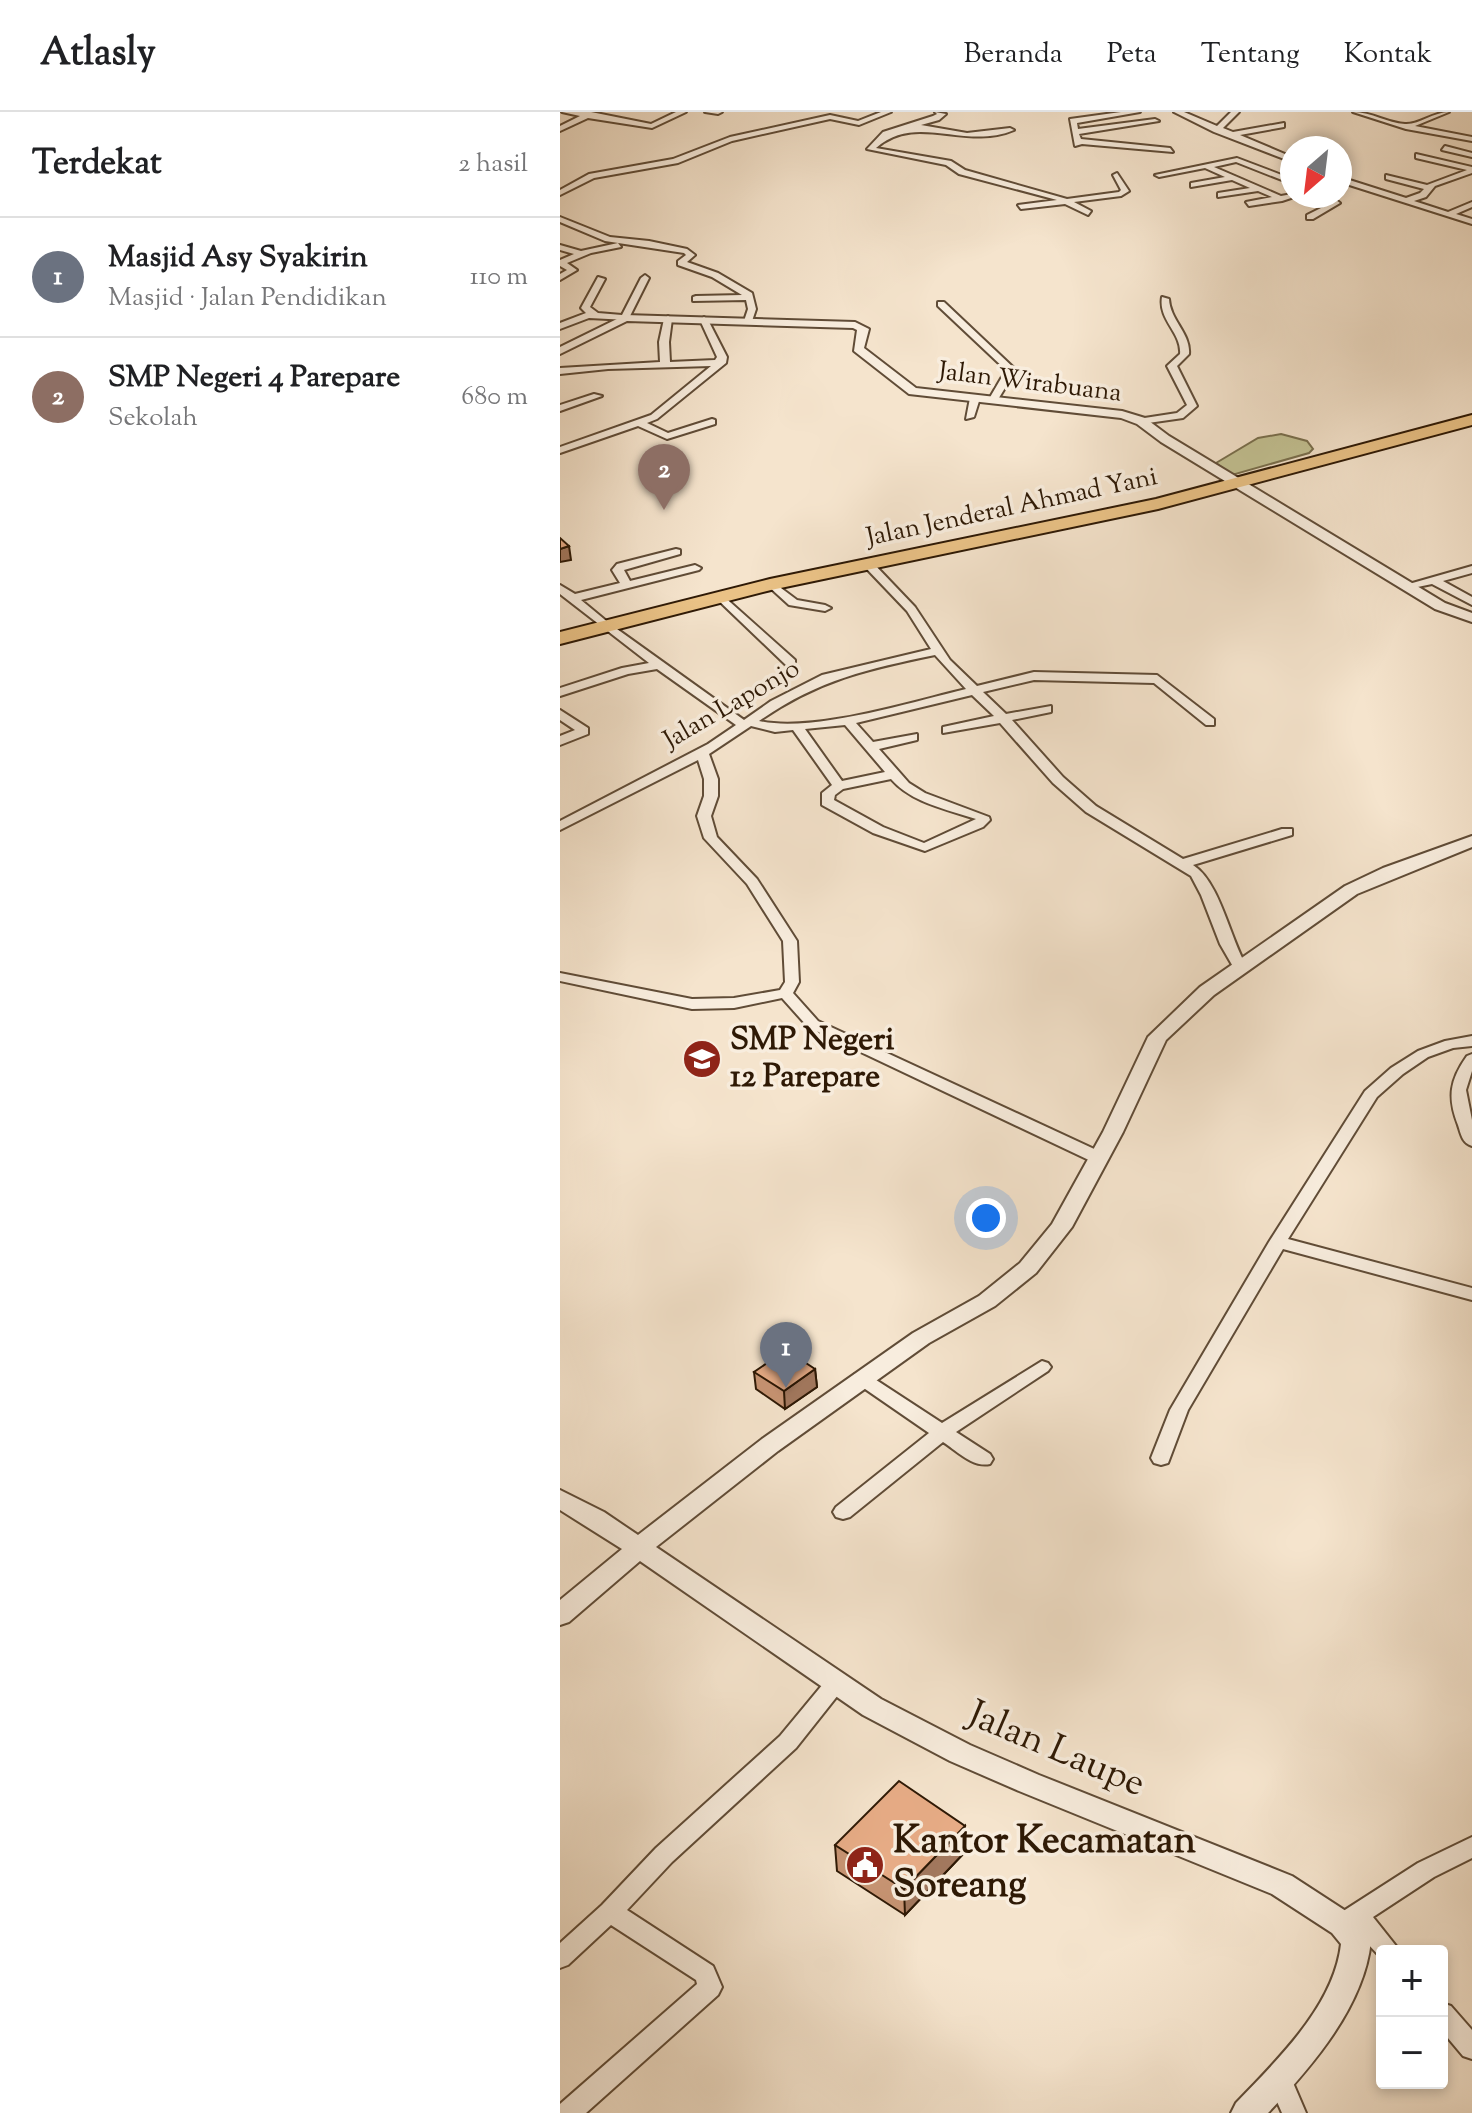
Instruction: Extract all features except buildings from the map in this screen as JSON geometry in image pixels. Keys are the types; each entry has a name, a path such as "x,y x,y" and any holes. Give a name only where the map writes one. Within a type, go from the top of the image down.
{"highway":[{"name":"Jalan Jenderal Ahmad Yani","path":"560,638 773,585 1158,504 1472,420"}],"street":[{"path":"566,112 652,126 682,112"},
{"path":"560,129 602,112"},
{"path":"621,121 643,112"},
{"path":"709,112 718,112"},
{"path":"560,193 592,176 675,161 730,139 833,116 859,123 887,112"},
{"path":"939,112 942,114 938,117 883,136 870,147 948,163 962,172 1069,200 1088,213"},
{"path":"1137,112 1158,122 1077,139 1073,121 1137,112"},
{"path":"1178,112 1280,155"},
{"path":"1217,130 1235,112"},
{"path":"1357,112 1406,127 1472,139"},
{"path":"1406,127 1445,112"},
{"path":"1399,118 1435,126"},
{"path":"1231,135 1281,125"},
{"path":"912,126 967,135 1010,130"},
{"path":"1077,139 1170,150"},
{"path":"1445,148 1472,155"},
{"path":"1419,156 1472,170"},
{"path":"1204,161 1280,198"},
{"path":"1159,175 1204,161 1242,161 1280,177"},
{"path":"1408,200 1472,170"},
{"path":"1021,207 1121,194 1125,191 1117,175"},
{"path":"1194,185 1233,177"},
{"path":"1389,177 1429,188"},
{"path":"1352,183 1472,222"},
{"path":"1221,195 1259,189"},
{"path":"1253,206 1280,199"},
{"path":"1450,214 1472,204"},
{"path":"1310,217 1327,208"},
{"path":"560,219 608,239 687,251 691,255 681,263 735,285 750,297 752,309 748,321"},
{"path":"561,263 582,254 635,242"},
{"path":"560,247 582,254"},
{"path":"560,277 573,270 561,263"},
{"path":"586,311 625,318 645,278"},
{"path":"560,326 586,311 601,279"},
{"path":"696,299 750,297"},
{"path":"1141,421 1180,416 1192,406 1172,366 1184,355 1184,348 1180,336 1165,315 1165,299"},
{"path":"941,304 1011,370 994,399"},
{"name":"Jalan Wirabuana","path":"560,351 625,318 861,326 858,349 906,388 935,395 1122,415 1141,421 1165,439 1451,612 1472,618"},
{"path":"665,365 664,342 668,319"},
{"path":"704,320 721,354 721,363"},
{"path":"560,371 597,366 721,363"},
{"path":"560,450 639,423 661,411 721,363"},
{"path":"560,408 597,396"},
{"path":"969,417 975,398"},
{"path":"639,423 667,436 712,422"},
{"path":"626,583 618,570 621,566 676,552"},
{"path":"869,565 911,609 938,651 973,692 1003,718 1058,780 1091,809 1183,864 1203,882 1216,921 1240,967"},
{"path":"574,598 695,568"},
{"path":"1408,586 1472,569"},
{"path":"1434,580 1472,602"},
{"path":"773,585 793,603 825,608"},
{"path":"560,588 606,626 747,724 768,728 848,721 1034,676 1157,679 1210,722"},
{"path":"721,597 791,663"},
{"name":"Jalan Laponjo","path":"560,826 702,752 775,704 826,678 938,651"},
{"path":"560,692 626,671 662,664"},
{"path":"947,730 1047,709"},
{"path":"560,714 584,731 560,741"},
{"path":"848,721 892,775 920,796 982,817 983,820 925,847 878,830 827,802 829,793 839,786 892,775"},
{"path":"797,727 839,786"},
{"path":"869,747 913,737"},
{"path":"560,977 692,1004 734,1003 785,993 792,982 790,941 752,882 711,838 704,816 711,796 711,779 702,752"},
{"path":"1183,864 1287,832"},
{"path":"560,1615 684,1510 861,1378 921,1338 1008,1287 1061,1227 1099,1158 1158,1037 1207,991 1351,890 1389,872 1472,841"},
{"path":"785,993 813,1024 1099,1158"},
{"path":"1161,1458 1179,1410 1278,1242 1371,1094 1423,1054 1450,1044 1472,1041"},
{"path":"1472,1059 1458,1103 1472,1141"},
{"path":"1278,1242 1472,1294"},
{"path":"843,1512 944,1431 1042,1367"},
{"path":"861,1378 983,1459"},
{"name":"Jalan Laupe","path":"560,1499 595,1518 872,1707 960,1753 1282,1885 1350,1920"},
{"path":"560,1958 610,1912 664,1855 788,1742 835,1684"},
{"path":"1350,1920 1426,1870 1472,1847"},
{"path":"568,2113 710,1987 705,1973 610,1912"},
{"path":"1350,1920 1381,1945"},
{"path":"1247,2113 1279,2079 1334,2003 1354,1969 1356,1941 1350,1920"},
{"path":"1445,2017 1472,2048"},
{"path":"1279,2079 1294,2113"}],"shaded area":[{"path":"1281,434 1307,441 1313,449 1309,453 1232,475 1216,463 1258,438"}],"place":[{"name":"SMP Negeri 4 Parepare","path":"664,510"},
{"name":"SMP Negeri 12 Parepare","path":"702,1059"},
{"name":"Masjid Asy Syakirin","path":"786,1388"},
{"name":"Kantor Kecamatan Soreang","path":"865,1865"}]}
